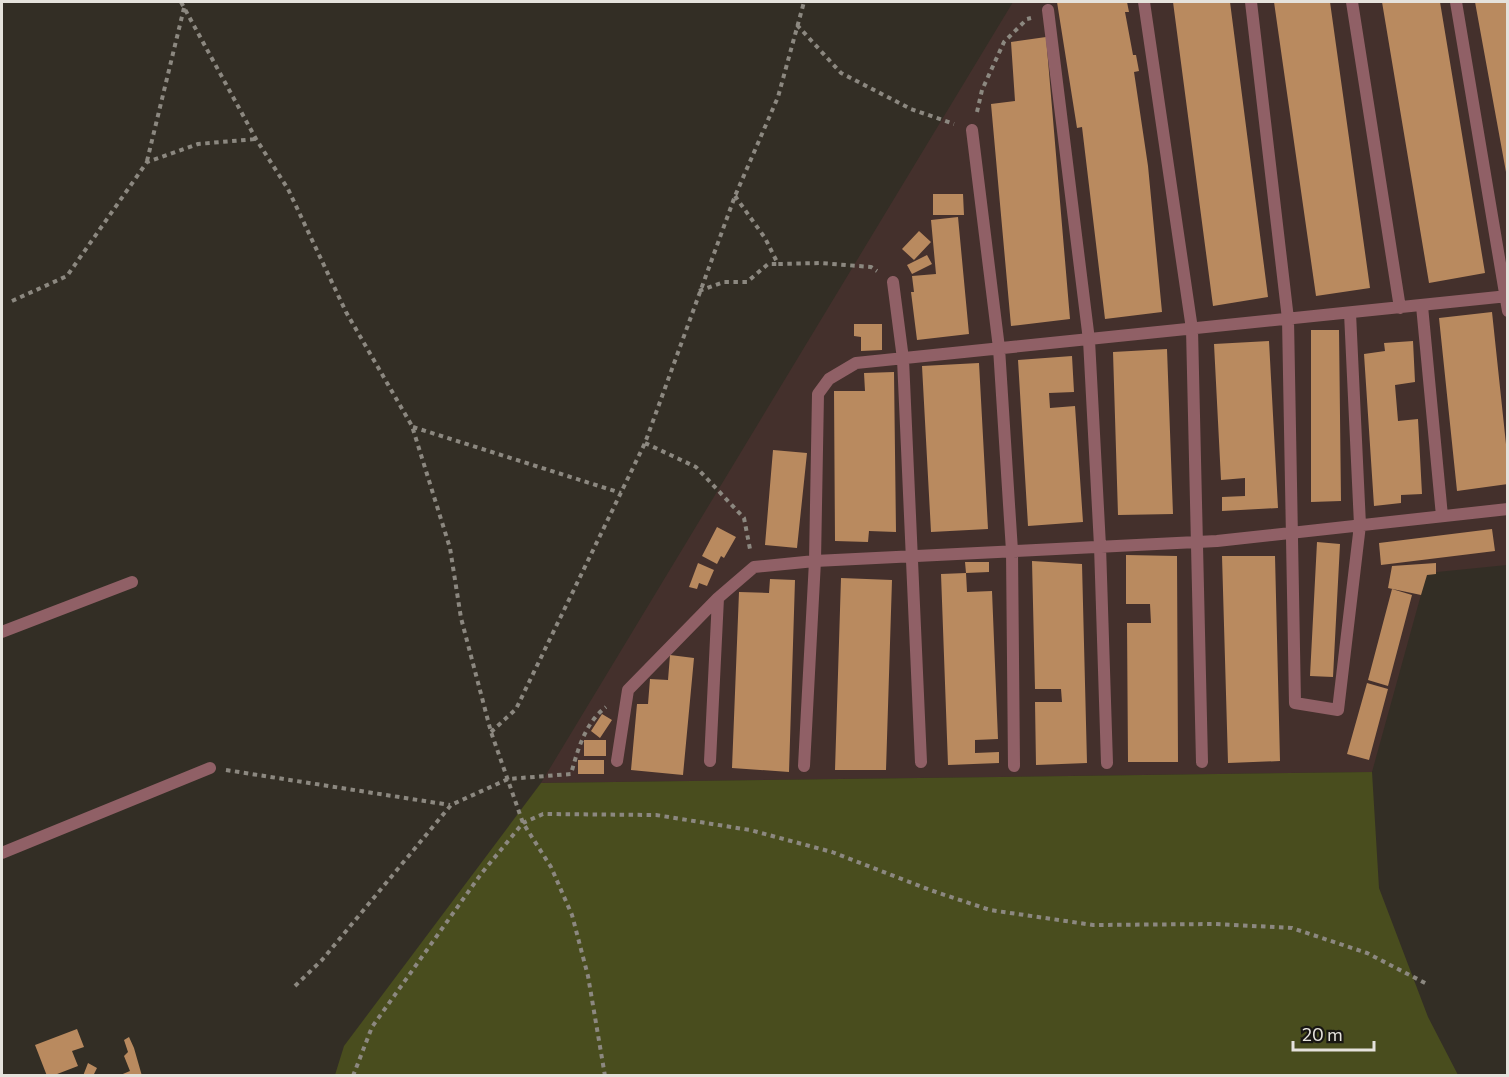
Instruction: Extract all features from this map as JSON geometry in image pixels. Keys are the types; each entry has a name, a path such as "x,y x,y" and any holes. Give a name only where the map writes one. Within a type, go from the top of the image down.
{"lane":[{"path":"1144,2 1192,329 1202,762"},
{"path":"1251,2 1288,319 1295,703 1338,710 1360,525 1350,313"},
{"path":"1352,2 1400,308"},
{"path":"1456,2 1508,310"},
{"path":"1048,10 1089,339 1100,546 1107,763"},
{"path":"972,130 999,348 1012,551 1014,766"},
{"path":"893,282 903,359 921,762"},
{"path":"804,766 815,561 818,394 829,379 856,363 1507,296"},
{"path":"1422,306 1442,516"},
{"path":"617,761 628,690 718,598 754,567 815,561 1197,542 1508,509"},
{"path":"2,632 132,582"},
{"path":"710,761 718,598"},
{"path":"2,853 210,768"}],"path":[{"path":"181,2 256,139 288,189 346,312 412,426 450,548 461,618 491,732 523,823 551,867 572,915 588,976 605,1076"},
{"path":"491,732 516,709 645,443 735,195 778,97 804,2"},
{"path":"12,301 67,276 147,162 184,9"},
{"path":"798,25 841,73 911,109 972,130 982,90 1004,42 1027,20 1048,10"},
{"path":"147,162 198,144 256,139"},
{"path":"735,195 765,238 778,264"},
{"path":"699,291 724,282 747,282 768,264 820,263 871,267 893,282"},
{"path":"412,426 621,493"},
{"path":"645,443 696,467 744,518 754,567"},
{"path":"295,986 322,960 451,805 508,779 571,774 582,737 601,711 628,690"},
{"path":"210,768 451,805"},
{"path":"352,1076 372,1027 482,874 523,823 543,814 656,815 750,830 832,852 930,890 990,910 1093,925 1216,924 1292,928 1367,953 1429,984"}],"shaded area":[{"path":"1013,2 1507,2 1507,565 1427,573 1372,772 541,783"}],"green space":[{"path":"1372,772 1379,888 1428,1017 1458,1075 335,1075 344,1046 541,783"}],"building":[{"path":"1057,2 1127,2 1129,12 1125,12 1133,55 1136,55 1139,71 1134,72 1148,166 1162,312 1105,319 1082,127 1077,128"},
{"path":"1173,2 1230,2 1268,297 1213,306"},
{"path":"1274,2 1330,2 1370,288 1316,296"},
{"path":"1382,2 1440,2 1485,273 1429,283"},
{"path":"1475,2 1508,2 1508,172 1506,172"},
{"path":"1046,37 1070,319 1011,326 991,104 1015,101 1011,42"},
{"path":"933,194 963,194 964,215 933,215"},
{"path":"958,217 969,334 917,340 911,292 914,292 912,276 936,274 931,220"},
{"path":"919,231 931,242 914,260 902,249"},
{"path":"927,255 932,264 912,274 907,265"},
{"path":"1492,312 1508,463 1508,484 1457,491 1439,318"},
{"path":"854,324 882,324 882,350 861,351 861,337 854,336"},
{"path":"1311,330 1339,330 1341,501 1311,502"},
{"path":"1269,341 1278,508 1222,511 1222,497 1245,496 1245,478 1221,480 1214,344"},
{"path":"1413,341 1415,382 1395,385 1398,421 1418,419 1422,494 1401,495 1401,503 1374,506 1364,354 1385,351 1384,343"},
{"path":"1167,349 1173,514 1118,515 1113,352"},
{"path":"1072,356 1074,392 1049,393 1050,408 1075,406 1083,522 1028,526 1018,360"},
{"path":"979,363 988,529 931,532 922,366"},
{"path":"894,372 896,532 869,531 868,542 835,541 834,391 865,391 864,373"},
{"path":"773,450 807,453 797,548 765,545"},
{"path":"717,527 736,537 724,558 721,556 717,564 702,556"},
{"path":"1492,529 1495,551 1381,565 1379,543"},
{"path":"1317,542 1340,544 1333,677 1310,676"},
{"path":"1126,555 1177,556 1178,762 1128,762 1127,623 1151,623 1150,604 1126,604"},
{"path":"1222,556 1275,556 1280,761 1228,763"},
{"path":"1032,561 1082,564 1087,763 1036,765 1035,702 1062,702 1061,689 1035,689"},
{"path":"965,562 989,562 989,572 966,573"},
{"path":"698,563 714,570 707,586 699,583 697,589 689,587"},
{"path":"1436,563 1436,574 1427,575 1421,595 1388,588 1392,566"},
{"path":"966,573 967,592 992,591 998,739 975,740 975,753 999,752 999,763 948,765 941,574"},
{"path":"841,578 892,580 886,770 835,770"},
{"path":"770,579 795,580 789,772 732,768 739,592 769,593"},
{"path":"1392,589 1412,595 1388,686 1368,680"},
{"path":"670,655 694,658 683,775 631,770 637,704 648,704 650,679 668,680"},
{"path":"1367,683 1388,689 1369,760 1347,754"},
{"path":"602,714 612,720 600,738 591,731"},
{"path":"584,740 606,740 606,756 584,756"},
{"path":"578,760 604,760 604,774 578,774"},
{"path":"77,1029 84,1047 72,1051 78,1066 47,1076 35,1045"},
{"path":"129,1037 142,1076 118,1076 130,1071 124,1056 128,1052 124,1040"},
{"path":"88,1063 97,1068 93,1076 83,1076"}]}
